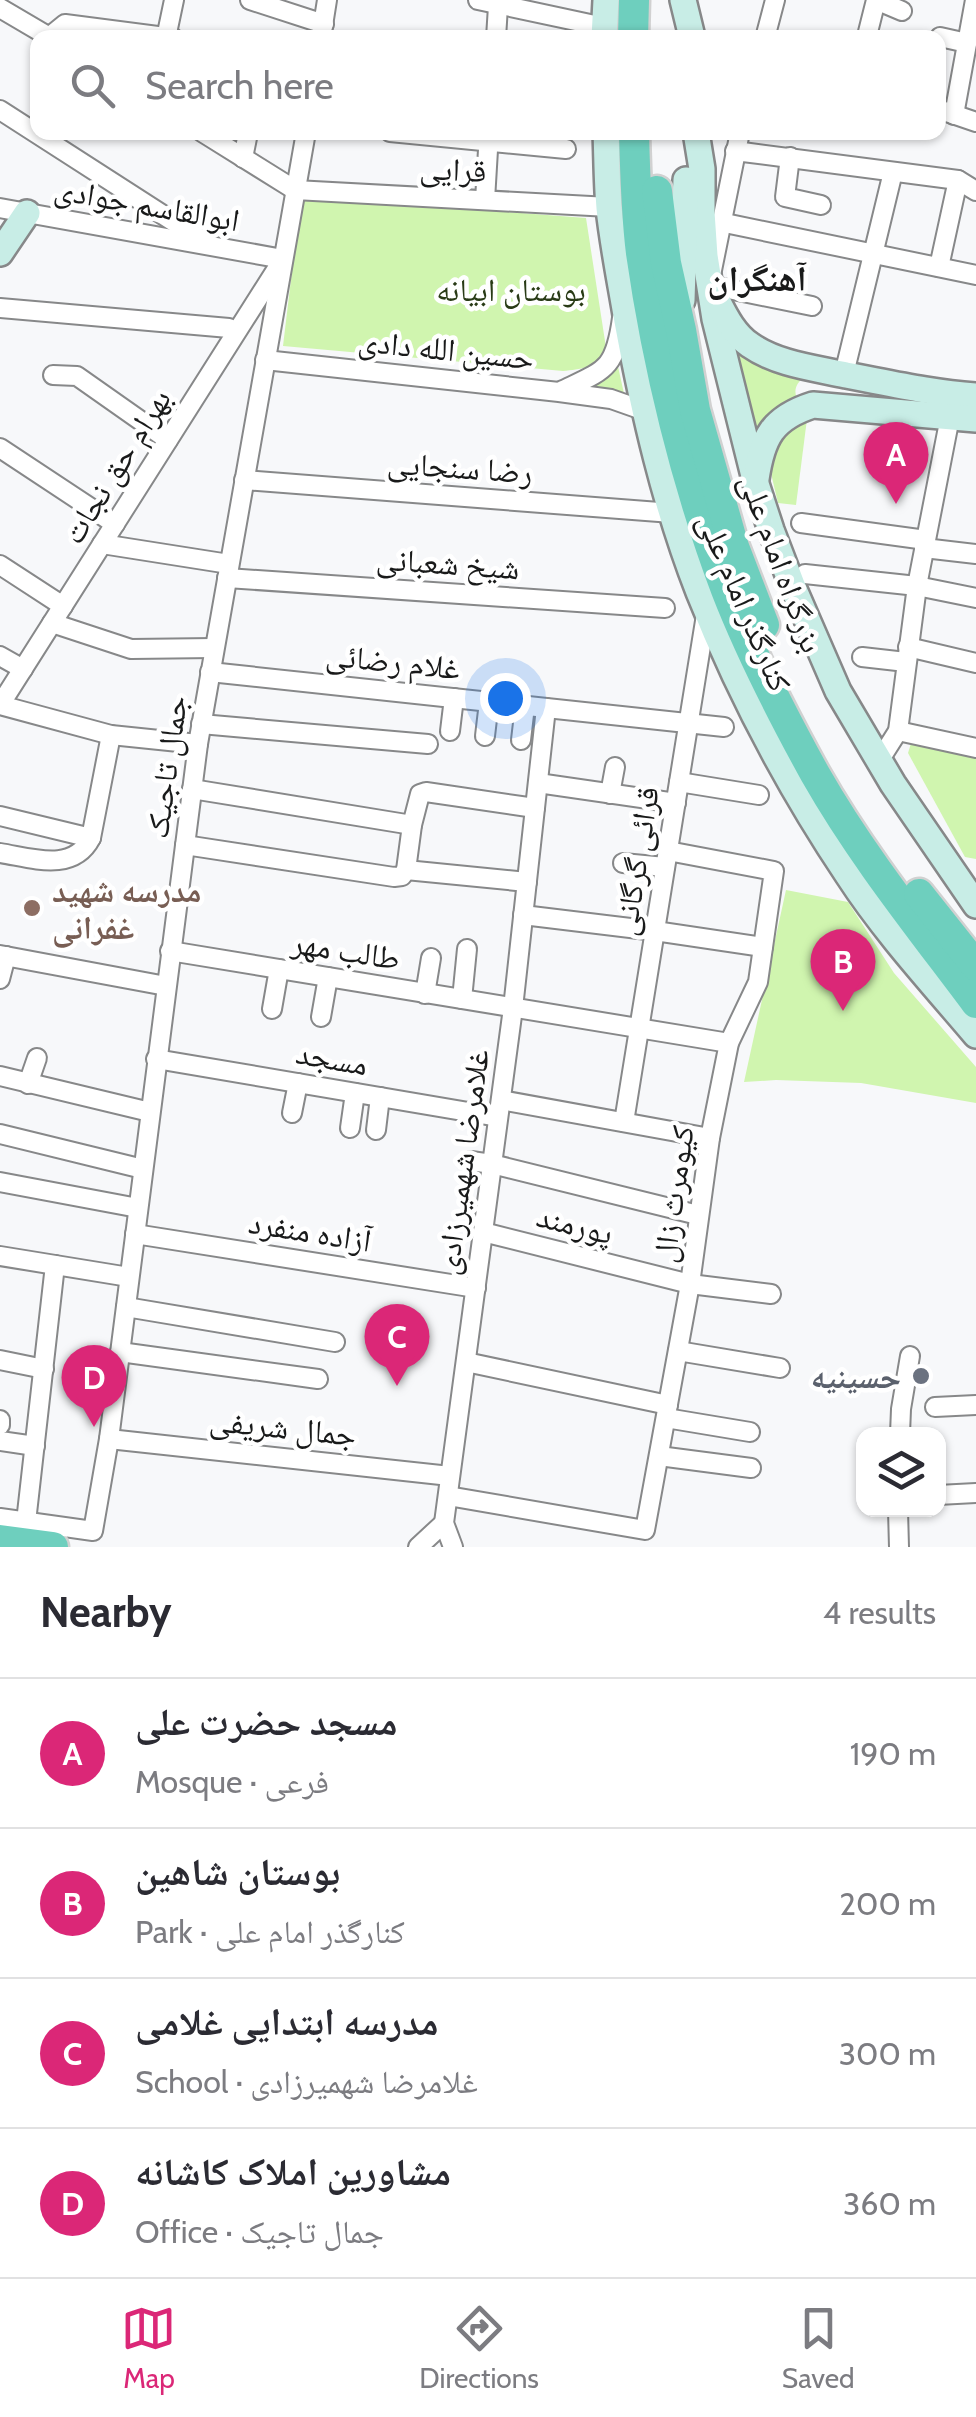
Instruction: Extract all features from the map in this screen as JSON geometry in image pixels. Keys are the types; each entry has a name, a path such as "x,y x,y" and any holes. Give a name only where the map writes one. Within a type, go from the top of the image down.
{"highway":[{"path":"616,30 634,0"},
{"path":"652,30 654,0"},
{"path":"634,140 641,251 652,314 686,468 727,593 816,776 868,859 976,1003"},
{"name":"بزرگراه امام علی","path":"654,140 659,221 695,410 723,513 756,609 823,748 893,861 976,966"},
{"path":"0,1540 53,1547"}],"main road":[{"path":"606,0 613,30"},
{"path":"683,0 690,30"},
{"path":"693,30 695,0"},
{"name":"کنارگذر امام علی","path":"606,140 609,207 646,411 672,513 707,610 767,736 848,876 902,948 976,1035"},
{"path":"681,330 684,208 693,140"},
{"name":"کنارگذر امام علی","path":"697,140 715,319 756,484 792,585 838,692 943,860 976,904"},
{"path":"0,253 27,213"},
{"path":"709,284 731,325 748,344 781,359 934,392 976,396"},
{"path":"814,406 804,389 808,380 832,372"},
{"path":"756,484 760,452 768,435 793,411 814,406 963,418"}],"street":[{"path":"169,30 174,0"},
{"path":"250,0 320,30"},
{"path":"322,30 327,0"},
{"path":"478,0 597,30"},
{"path":"767,30 775,0"},
{"path":"868,30 876,0 902,10"},
{"path":"496,30 498,6"},
{"path":"0,8 38,30"},
{"path":"974,12 968,43 968,81 946,112 976,122"},
{"path":"58,30 65,24 113,30"},
{"path":"946,38 968,43"},
{"path":"0,110 30,129"},
{"path":"47,140 212,246"},
{"path":"217,140 295,190"},
{"path":"243,158 247,140"},
{"name":"جمال تاجیک","path":"26,1522 93,1532 109,1439 201,724 304,140"},
{"path":"485,200 489,140"},
{"path":"508,140 566,149"},
{"path":"812,306 709,284 738,142 790,157 958,180 976,191"},
{"path":"790,157 785,196 821,204"},
{"path":"832,372 873,254 892,172"},
{"path":"940,267 958,180"},
{"name":"قرایی","path":"295,190 609,207"},
{"name":"ابوالقاسم جوادی","path":"0,208 283,259"},
{"path":"720,222 976,274"},
{"name":"بهرام حق نجات","path":"0,705 283,259"},
{"name":"حسین الله دادی","path":"265,360 558,392 596,374 614,357 624,303"},
{"path":"0,308 229,328"},
{"path":"53,375 77,376 168,440"},
{"path":"558,392 612,399 646,411"},
{"path":"879,760 898,732 925,544 963,418"},
{"path":"0,448 115,524"},
{"name":"رضا سنجایی","path":"244,480 672,513"},
{"path":"801,523 976,554"},
{"name":"شیخ شعبانی","path":"102,544 228,571 665,608"},
{"path":"0,565 63,606"},
{"path":"805,574 917,586 976,598"},
{"name":"قرائی گرگانی","path":"624,1122 707,610"},
{"path":"52,623 131,649 214,648"},
{"path":"862,658 907,655 976,662"},
{"path":"0,656 23,669"},
{"name":"غلام رضائی","path":"210,672 724,727"},
{"path":"450,732 454,698"},
{"path":"486,736 489,702"},
{"path":"0,705 111,734 198,744"},
{"path":"521,740 525,706"},
{"name":"غلامرضا شهمیرزادی","path":"444,1524 513,1008 546,708"},
{"path":"201,724 428,744"},
{"path":"898,732 976,748"},
{"path":"0,853 54,862 84,851 91,838 111,734"},
{"path":"610,794 615,767"},
{"path":"679,782 759,795"},
{"path":"538,784 676,803"},
{"path":"192,790 412,825"},
{"path":"404,873 420,794 535,808"},
{"path":"0,816 91,838"},
{"path":"185,845 394,877 404,873 526,882"},
{"path":"623,864 667,859"},
{"name":"کیومرث زال","path":"448,1496 646,1530 690,1284 710,1138 729,1043 758,982 774,870 667,859"},
{"path":"523,915 763,947"},
{"path":"462,1000 467,949"},
{"name":"طالب مهر","path":"170,951 729,1043"},
{"path":"0,980 3,956 166,986"},
{"path":"426,994 431,958"},
{"path":"272,1009 279,969"},
{"path":"321,1017 328,977"},
{"path":"28,1084 37,1058"},
{"name":"مسجد","path":"156,1059 380,1097 624,1122 710,1138"},
{"path":"0,1076 150,1112"},
{"path":"292,1114 298,1083"},
{"path":"350,1128 355,1092"},
{"path":"376,1130 380,1097"},
{"path":"0,1134 143,1169"},
{"path":"471,1161 698,1215"},
{"path":"0,1182 138,1208"},
{"name":"پورمند","path":"483,1232 690,1284 771,1294"},
{"name":"آزاده منفرد","path":"135,1234 476,1288"},
{"path":"0,1256 129,1276"},
{"path":"0,1518 26,1522 55,1265"},
{"path":"126,1307 336,1342"},
{"path":"18,1343 8,1361 44,1369"},
{"path":"678,1351 780,1368"},
{"path":"120,1352 318,1379"},
{"path":"900,1427 910,1356"},
{"path":"466,1362 750,1432"},
{"path":"935,1407 976,1405"},
{"name":"جمال شریفی","path":"109,1439 450,1476"},
{"path":"0,1441 35,1446"},
{"path":"659,1456 751,1468"},
{"path":"946,1495 976,1494"},
{"path":"898,1517 899,1547"},
{"path":"418,1547 444,1524 453,1547"}],"green space":[{"name":"بوستان ابیانه","path":"301,196 586,218 607,354 592,365 563,371 283,346"},
{"path":"731,340 805,376 796,389 800,403 755,450"},
{"path":"617,362 625,398 575,390"},
{"path":"807,419 796,505 778,503 769,465 782,432"},
{"path":"912,740 976,753 976,859 965,857 908,753"},
{"path":"786,890 848,902 894,973 976,1067 976,1103 861,1083 744,1082"}],"place":[{"name":"مسجد حضرت علی","path":"896,504"},
{"name":"مدرسه شهید غفرانی","path":"32,908"},
{"name":"بوستان شاهین","path":"843,1011"},
{"name":"حسینیه","path":"921,1376"},
{"name":"مدرسه ابتدایی غلامی","path":"397,1386"},
{"name":"مشاورین املاک کاشانه","path":"94,1427"}],"district":[{"name":"آهنگران","path":"757,278"}]}
